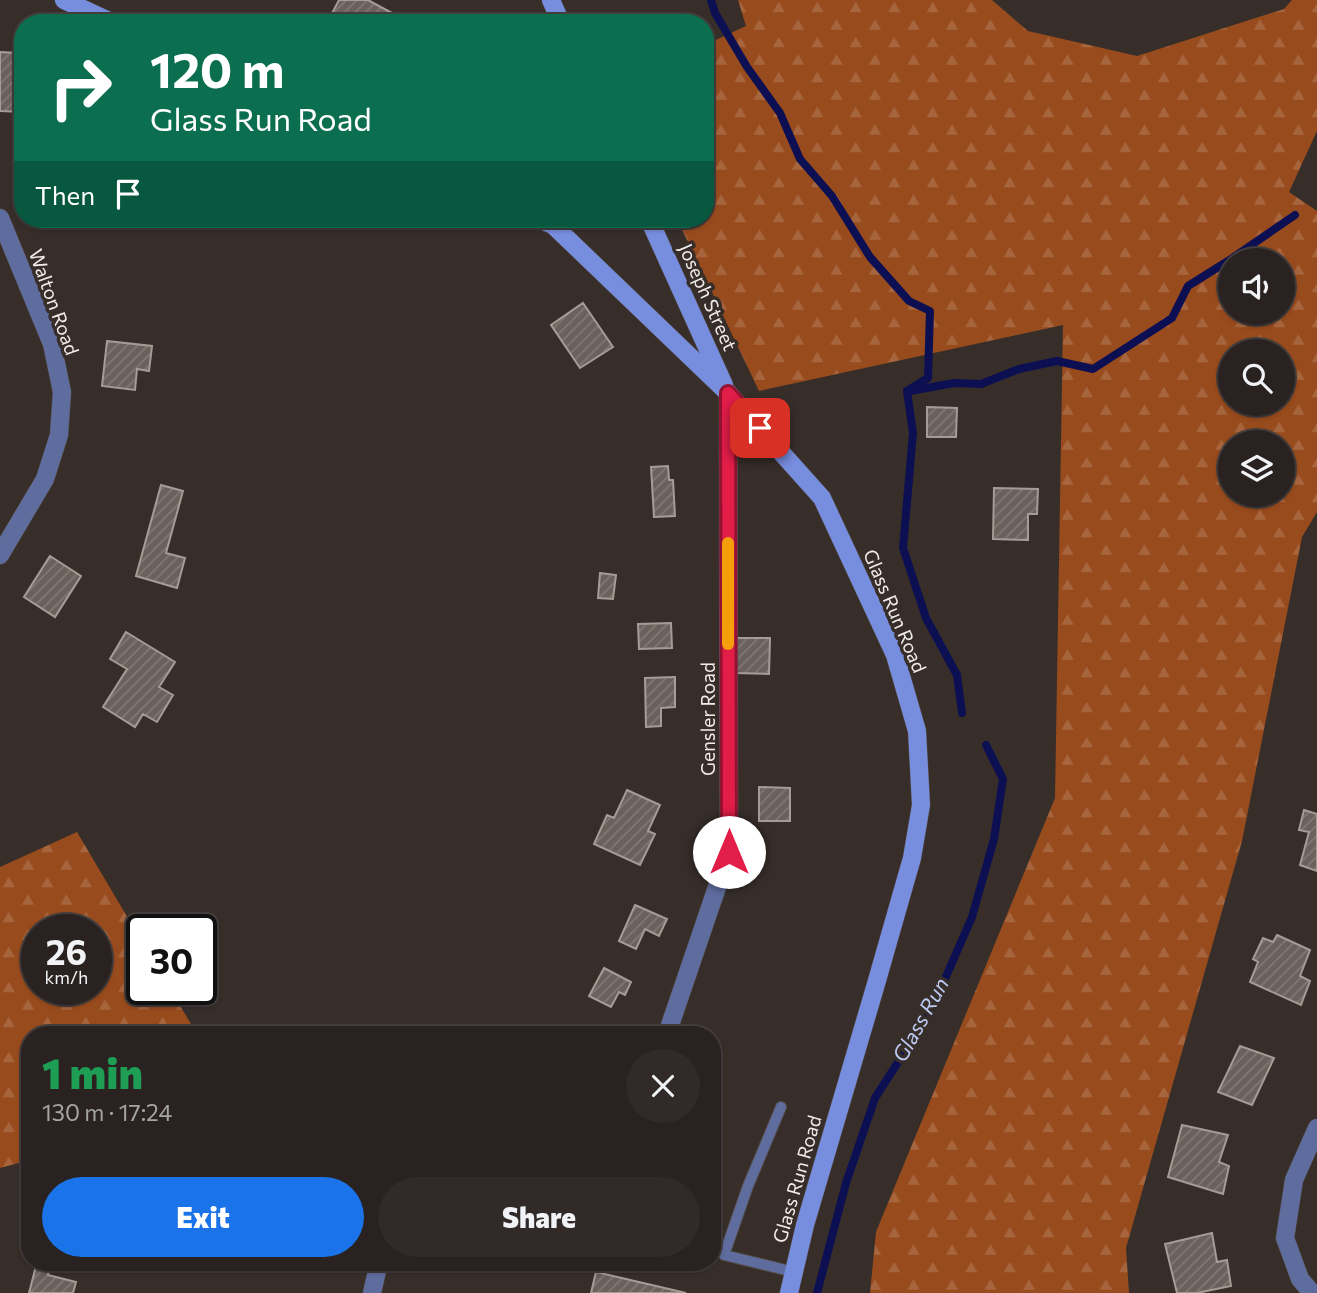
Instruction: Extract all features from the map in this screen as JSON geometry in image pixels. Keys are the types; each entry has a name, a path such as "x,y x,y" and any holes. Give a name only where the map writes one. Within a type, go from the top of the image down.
{"main road":[{"path":"64,0 94,14"},
{"name":"Glass Run Road","path":"556,228 728,393 822,498 895,655 917,731 920,805 912,858 873,998 804,1225 789,1293"},
{"name":"Joseph Street","path":"653,228 728,393"}],"street":[{"name":"Walton Road","path":"0,218 52,344 62,392 59,435 45,478 0,555"},
{"name":"Gensler Road","path":"670,1026 729,852 728,393"},
{"path":"1312,1293 1300,1279 1285,1238 1294,1180 1317,1128"},
{"path":"372,1293 377,1271"}],"lane":[{"path":"781,1107 748,1186 724,1255 794,1272"}],"green space":[{"path":"738,0 992,0 1028,31 1137,56 1284,9 1292,0 1317,0 1317,131 1289,192 1317,211 1317,512 1302,537 1242,841 1126,1248 1129,1293 870,1293 876,1232 1055,798 1063,325 759,391 681,228 714,228 714,41 746,26"},
{"path":"77,832 126,915 126,1005 180,1005 192,1026 21,1026 21,1162 0,1168 0,867"}],"building":[{"path":"339,0 368,0 392,13 392,14 332,14"},
{"path":"0,52 14,53 14,112 0,111"},
{"path":"583,303 613,347 580,368 551,325"},
{"path":"107,341 152,346 149,371 137,369 135,390 102,386"},
{"path":"927,407 957,408 956,437 927,437"},
{"path":"668,466 669,480 673,480 675,516 654,517 651,467"},
{"path":"161,485 183,491 166,553 185,558 177,588 136,576"},
{"path":"994,488 1038,489 1037,514 1028,514 1028,540 993,539"},
{"path":"50,556 81,576 55,617 24,597"},
{"path":"600,573 616,575 613,599 598,598"},
{"path":"671,623 672,648 639,649 638,624"},
{"path":"126,632 175,662 159,687 173,695 157,722 143,714 135,727 103,707 127,669 110,659"},
{"path":"736,638 770,638 769,674 736,673"},
{"path":"675,677 675,707 661,708 661,726 646,727 645,678"},
{"path":"759,787 790,788 790,821 759,821"},
{"path":"627,790 660,805 648,831 655,834 640,865 594,844 607,815 614,818"},
{"path":"1304,810 1317,814 1317,871 1300,865 1309,832 1299,830"},
{"path":"635,905 667,919 659,936 645,929 636,949 619,941"},
{"path":"1277,935 1310,950 1300,976 1310,981 1301,1005 1250,982 1258,962 1253,959 1263,938 1273,942"},
{"path":"604,968 631,982 625,995 619,992 611,1007 589,996"},
{"path":"1240,1046 1274,1058 1252,1105 1218,1092"},
{"path":"1182,1125 1228,1135 1219,1162 1229,1166 1223,1194 1168,1177"},
{"path":"1212,1233 1217,1262 1227,1260 1231,1286 1197,1293 1177,1293 1165,1244"},
{"path":"35,1271 49,1271 48,1275 76,1282 73,1293 29,1293"},
{"path":"596,1272 686,1293 591,1293"}],"waterway":[{"path":"711,0 715,13 747,67 780,113 800,159 832,196 870,257 909,301 930,311 928,378 907,391"},
{"path":"910,391 954,383 981,384 1019,369 1057,361 1093,369 1172,318 1188,286 1295,215"},
{"name":"Glass Run","path":"907,391 913,433 903,548 926,618 957,675 962,713"},
{"name":"Glass Run","path":"817,1293 846,1183 875,1098 931,1011 972,917 994,839 1003,779 986,745"}],"slow traffic":[{"path":"728,543 728,644"}],"route":[{"path":"729,852 728,393 760,428"}]}
